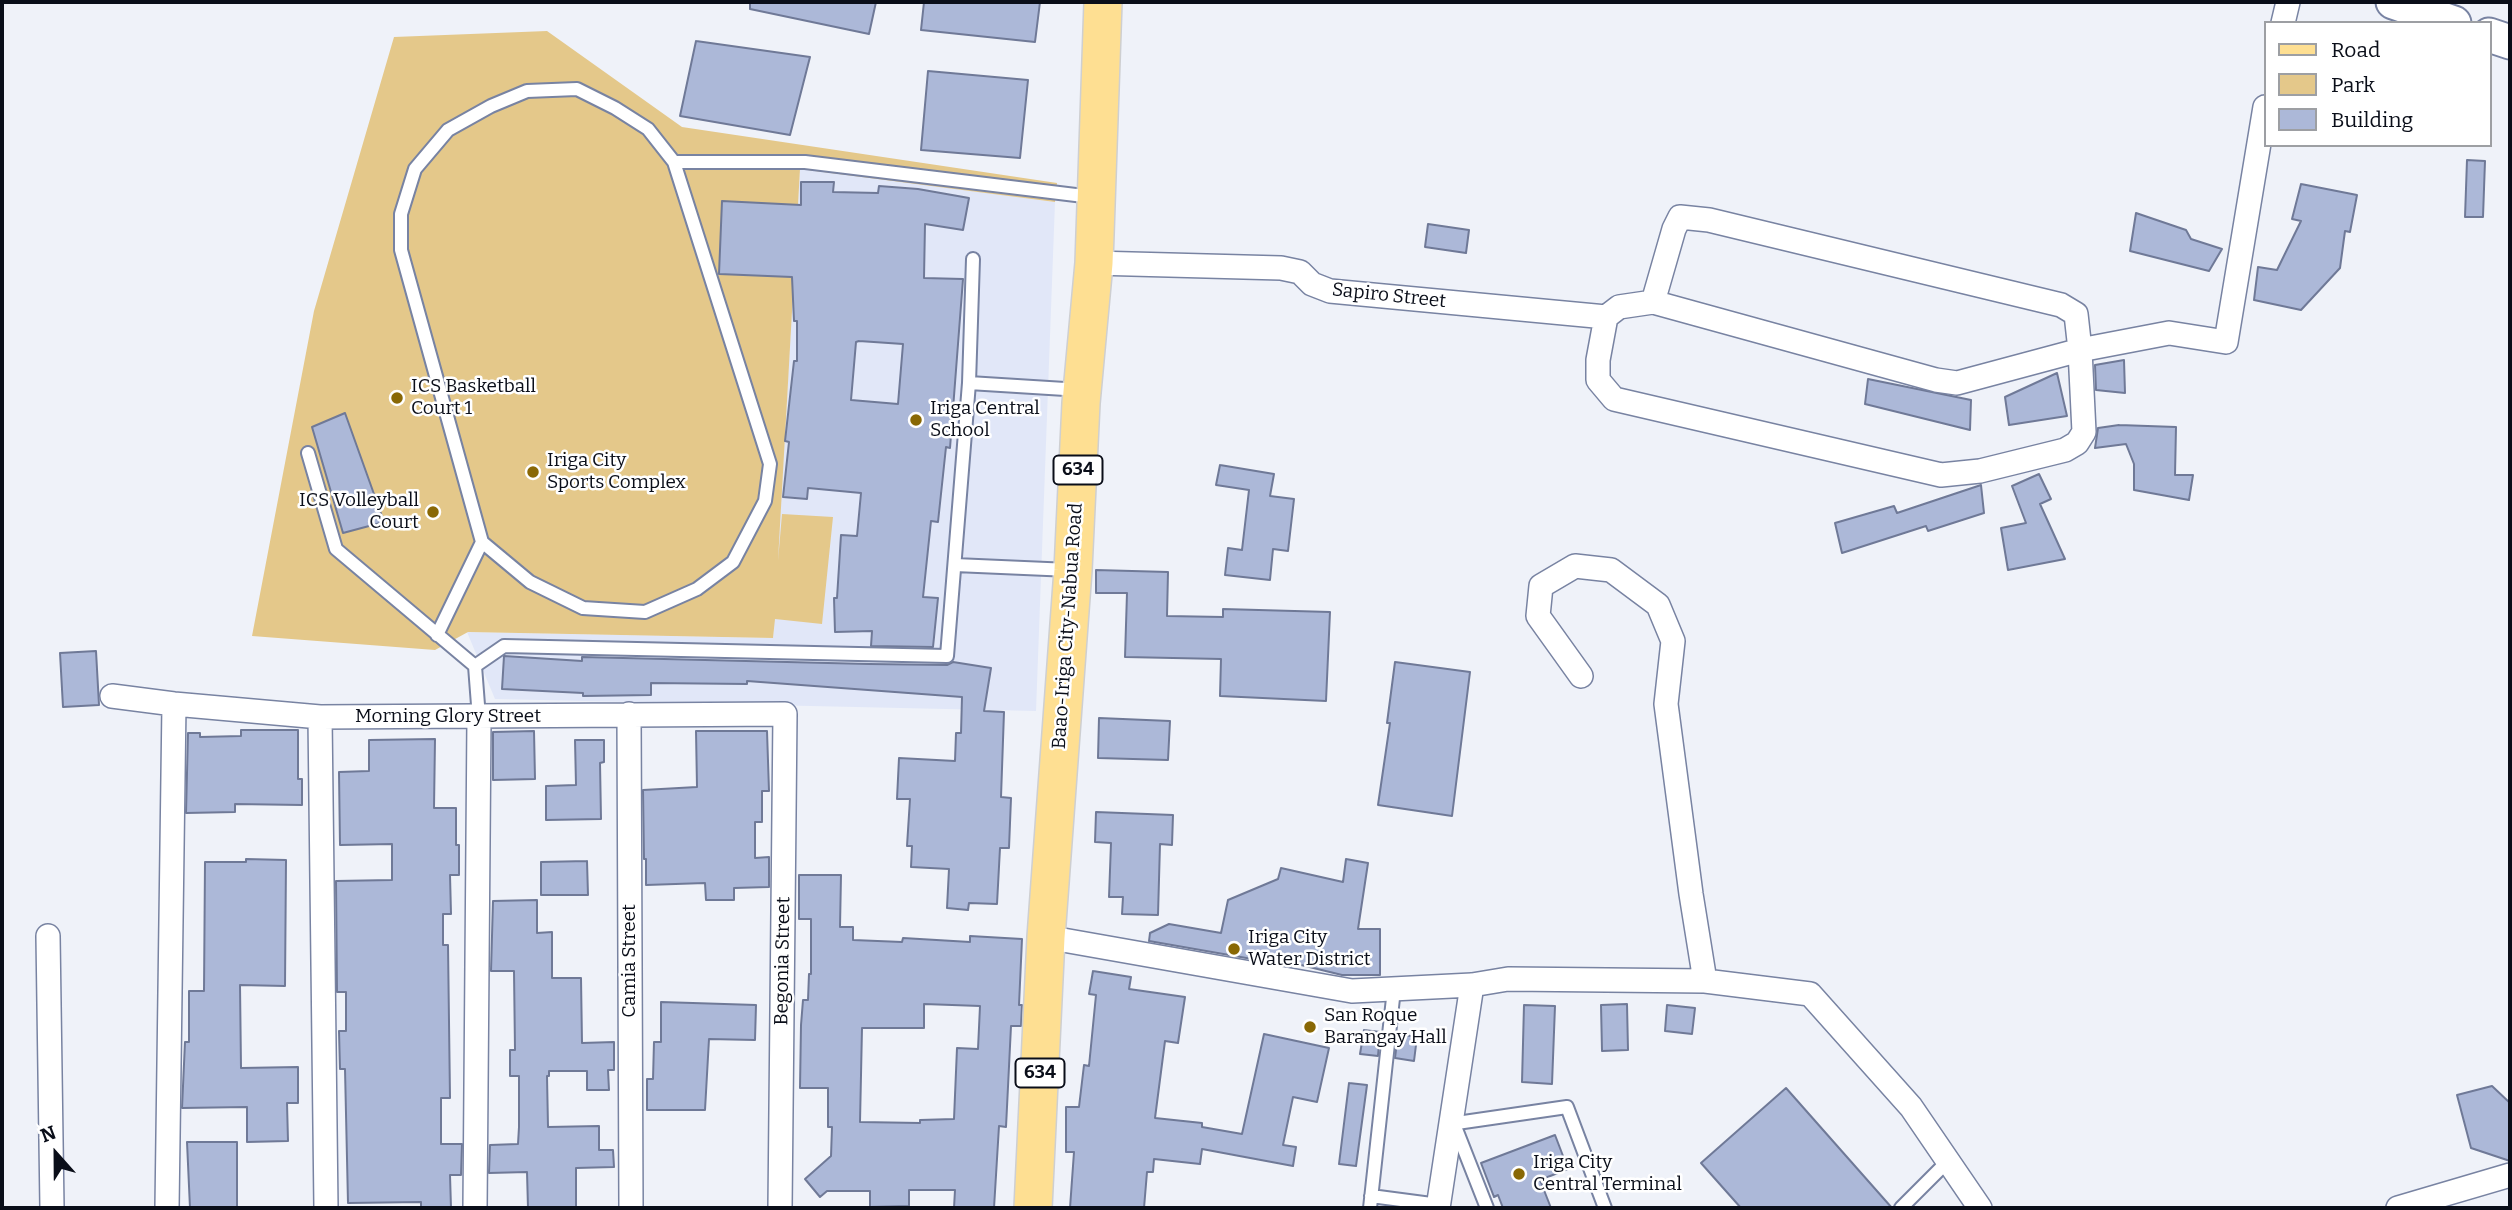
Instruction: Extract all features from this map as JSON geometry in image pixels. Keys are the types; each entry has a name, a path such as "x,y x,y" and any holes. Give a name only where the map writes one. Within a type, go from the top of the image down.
{"main road":[{"name":"Baao-Iriga City-Nabua Road","path":"1034,1208 1046,937 1073,570 1082,390 1094,263 1103,2"}],"street":[{"path":"2283,21 2288,2"},
{"path":"2393,2 2448,21"},
{"path":"2491,36 2510,42"},
{"path":"1653,302 1680,217 1709,220 2061,306 2076,314 2080,350 2084,432 2077,443 2065,450 1980,471 1941,475 1614,399 1598,380 1598,360 1606,317 1619,307 1653,302 1936,380 1956,383 2080,350 2169,333 2226,342 2264,113"},
{"name":"Sapiro Street","path":"1094,263 1281,268 1300,272 1312,284 1330,291 1606,317"},
{"path":"1581,676 1538,616 1541,586 1575,566 1611,570 1658,605 1673,641 1666,704 1705,981"},
{"name":"Morning Glory Street","path":"112,696 320,717 786,714"},
{"path":"167,1208 174,704"},
{"name":"Camia Street","path":"629,714 631,1208"},
{"name":"Begonia Street","path":"780,1208 786,714"},
{"path":"320,717 327,1208"},
{"path":"475,1208 479,718"},
{"path":"48,936 52,1208"},
{"path":"1046,937 1352,991 1472,985 1508,979 1705,981 1810,994 1911,1107 1980,1208"},
{"path":"1439,1207 1472,985"},
{"path":"2399,1208 2510,1175"}],"lane":[{"path":"577,89 615,108 648,130 674,162 770,464 765,501 733,562 697,589 645,612 583,608 530,582 482,542 401,250 401,214 415,169 448,131 491,106 527,91 577,89"},
{"path":"674,162 805,162 1097,197"},
{"path":"475,666 504,646 947,656 969,383 973,258"},
{"path":"969,383 1082,390"},
{"path":"308,453 336,550 475,666 479,718"},
{"path":"437,635 482,542"},
{"path":"956,565 1073,570"},
{"path":"1394,989 1371,1202 1439,1207"},
{"path":"1487,1208 1452,1124 1567,1107 1605,1208"},
{"path":"1900,1208 1948,1161"}],"shaded area":[{"name":"Iriga Central School","path":"800,168 1055,202 1036,711 495,699 467,632 773,638"}],"green space":[{"name":"Iriga City Sports Complex","path":"547,31 682,127 1057,183 1055,202 800,169 778,561 782,514 833,517 822,624 775,619 773,638 468,632 435,650 252,636 314,311 394,37"}],"building":[{"path":"750,2 876,2 869,34 750,9"},
{"path":"924,2 1040,2 1035,42 921,30"},
{"path":"696,41 810,57 790,135 680,116"},
{"path":"928,71 1028,80 1020,158 921,150"},
{"path":"2467,160 2485,161 2483,217 2465,217"},
{"path":"801,182 834,182 833,192 878,193 879,186 918,189 969,198 963,230 925,224 924,278 963,279 950,448 946,447 938,522 931,521 923,597 938,598 933,647 871,646 872,631 835,632 834,598 837,598 841,535 857,536 861,493 808,488 807,499 783,497 789,442 785,441 794,361 797,361 797,321 794,321 792,277 719,274 722,201 801,205","holes":["856,342 903,344 898,404 851,400"]},
{"path":"2301,184 2357,195 2350,232 2345,231 2340,268 2301,310 2254,300 2258,267 2277,270 2301,221 2292,219"},
{"path":"2136,213 2186,230 2191,239 2222,249 2209,271 2130,251"},
{"path":"1428,224 1469,230 1466,253 1425,247"},
{"path":"2124,360 2125,393 2096,390 2095,365"},
{"path":"2057,373 2067,416 2009,425 2005,397"},
{"path":"1868,379 1971,400 1970,430 1865,404"},
{"path":"345,413 384,522 343,533 312,427"},
{"path":"2119,425 2176,427 2175,475 2193,475 2189,500 2134,490 2134,464 2126,444 2095,448 2098,428"},
{"path":"1220,465 1274,474 1270,496 1294,499 1288,551 1273,549 1270,580 1225,575 1228,548 1242,550 1249,490 1216,485"},
{"path":"2039,474 2051,499 2040,504 2065,559 2008,570 2001,528 2026,523 2012,486"},
{"path":"1981,485 1984,513 1928,531 1926,526 1842,553 1835,523 1894,506 1897,513"},
{"path":"1096,570 1168,572 1167,616 1223,617 1223,609 1330,612 1326,701 1220,696 1221,659 1125,657 1127,593 1096,593"},
{"path":"96,651 99,705 63,707 60,653"},
{"path":"504,656 582,661 582,657 869,664 947,665 953,662 991,668 984,711 1004,712 1001,797 1011,798 1009,848 1000,848 997,904 969,903 968,910 947,908 949,869 911,867 912,846 907,846 910,799 897,799 899,758 955,761 956,733 961,733 962,697 747,681 747,684 651,683 651,695 583,696 583,693 502,689"},
{"path":"1395,662 1470,672 1452,816 1378,805 1390,723 1387,723"},
{"path":"1099,718 1170,721 1168,760 1098,758"},
{"path":"241,730 298,730 298,779 302,779 302,805 235,804 235,812 186,813 188,733 200,733 200,737 241,736"},
{"path":"534,731 535,779 493,780 493,732"},
{"path":"696,731 767,731 769,791 762,791 762,822 755,822 755,858 769,857 769,887 734,888 734,900 706,900 705,883 646,885 643,790 697,787"},
{"path":"435,739 434,808 456,808 456,845 459,845 459,875 450,875 451,914 443,914 443,945 448,945 450,1098 441,1098 441,1144 462,1144 461,1175 450,1175 451,1208 421,1208 421,1202 348,1203 345,1069 340,1069 339,1031 346,1031 346,992 337,992 336,881 392,880 392,844 340,845 339,772 369,771 369,740"},
{"path":"575,740 604,740 604,762 600,763 601,819 546,820 546,786 576,785"},
{"path":"1096,812 1173,815 1172,845 1160,844 1158,915 1122,914 1123,897 1109,897 1111,843 1095,842"},
{"path":"246,859 286,860 285,986 240,985 241,1068 298,1067 298,1103 287,1103 288,1141 247,1142 247,1107 182,1108 185,1042 189,1042 189,991 204,991 205,862 246,862"},
{"path":"1346,859 1368,863 1358,929 1380,929 1380,975 1342,975 1293,963 1292,966 1149,941 1150,933 1169,924 1221,933 1228,900 1278,879 1281,868 1343,882"},
{"path":"587,861 588,895 541,895 541,862"},
{"path":"799,875 841,875 840,927 853,927 853,940 902,942 903,938 970,942 970,936 1022,939 1019,1005 1022,1005 1021,1026 1011,1026 1006,1127 999,1126 994,1208 954,1208 955,1190 909,1190 909,1206 870,1207 870,1191 827,1191 820,1197 805,1179 831,1156 832,1127 828,1127 828,1088 800,1088 803,1000 808,1000 811,974 811,919 799,919","holes":["924,1004 980,1006 978,1049 957,1048 954,1119 920,1120 920,1123 860,1122 862,1028 924,1028"]},
{"path":"537,900 537,933 552,932 552,978 581,978 582,1043 614,1042 614,1070 608,1070 609,1090 587,1090 587,1071 549,1071 547,1076 548,1127 599,1126 599,1150 613,1150 614,1167 576,1168 576,1208 528,1208 527,1172 489,1173 490,1145 518,1144 519,1127 519,1076 510,1076 510,1050 515,1050 514,971 491,971 493,901"},
{"path":"1093,971 1131,977 1129,989 1185,997 1178,1043 1165,1041 1155,1118 1202,1123 1202,1127 1242,1134 1264,1034 1329,1048 1317,1102 1293,1097 1283,1145 1296,1147 1293,1166 1202,1149 1200,1164 1154,1159 1153,1172 1147,1172 1144,1208 1070,1208 1074,1152 1066,1152 1066,1107 1079,1107 1084,1065 1089,1066 1096,995 1089,994"},
{"path":"661,1002 756,1005 755,1040 709,1039 705,1110 647,1110 647,1079 653,1079 654,1042 661,1042"},
{"path":"1627,1004 1628,1050 1602,1051 1601,1005"},
{"path":"1524,1005 1555,1006 1552,1084 1522,1082"},
{"path":"1667,1005 1695,1008 1692,1034 1665,1031"},
{"path":"1364,1030 1380,1032 1378,1056 1360,1054"},
{"path":"1398,1034 1417,1037 1414,1061 1395,1058"},
{"path":"1349,1083 1367,1085 1356,1166 1339,1164"},
{"path":"2492,1086 2510,1103 2510,1161 2471,1148 2457,1095"},
{"path":"1786,1088 1892,1208 1741,1208 1701,1163"},
{"name":"Iriga City Central Terminal","path":"1555,1135 1568,1169 1540,1180 1551,1208 1503,1208 1498,1195 1494,1197 1481,1163"},
{"path":"187,1142 237,1142 237,1208 190,1208"}],"place":[{"name":"ICS Basketball Court 1","path":"397,398"},
{"name":"Iriga Central School","path":"916,420"},
{"name":"Iriga City Sports Complex","path":"533,472"},
{"name":"ICS Volleyball Court","path":"433,512"},
{"name":"Iriga City Water District","path":"1234,949"},
{"name":"San Roque Barangay Hall","path":"1310,1027"},
{"name":"Iriga City Central Terminal","path":"1519,1174"}]}
